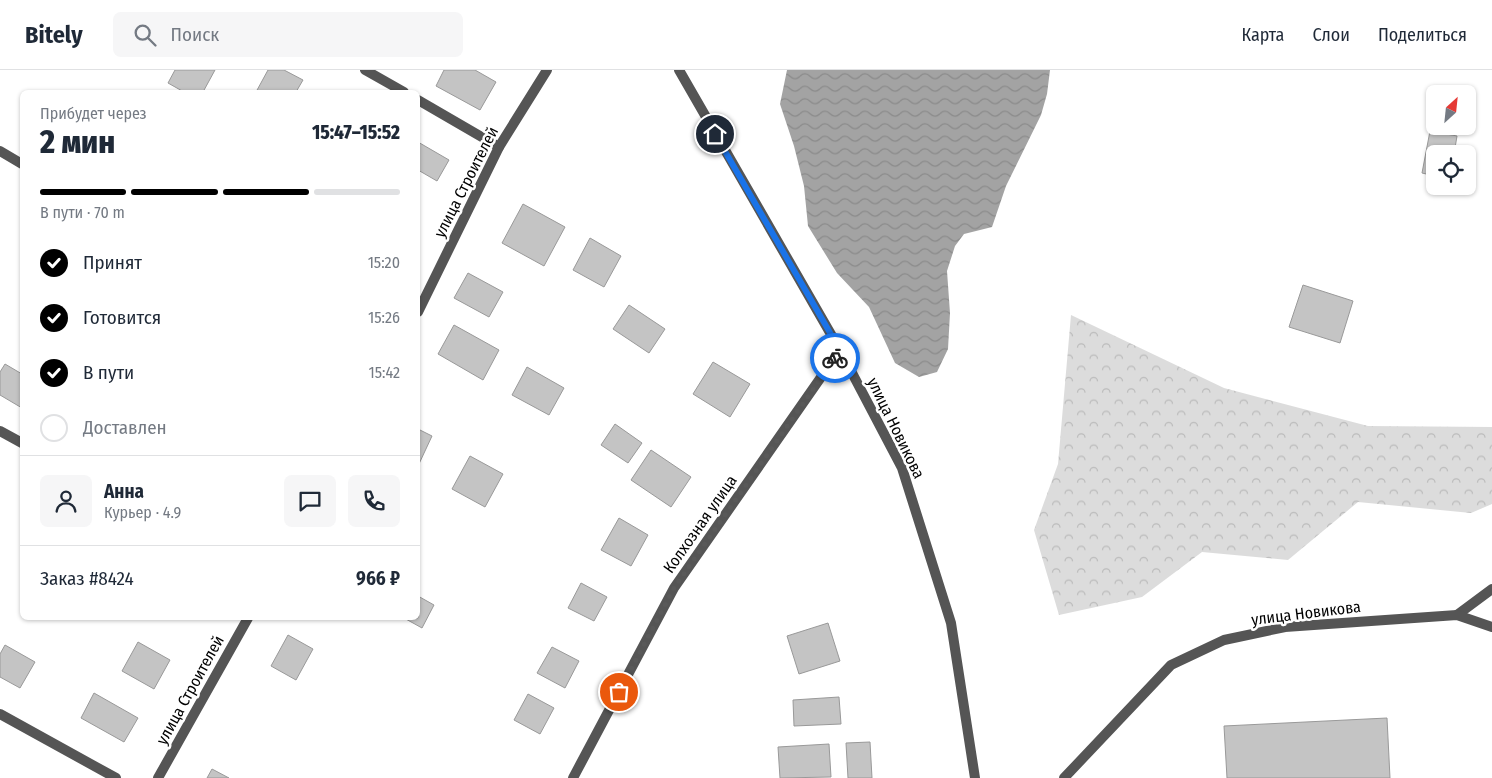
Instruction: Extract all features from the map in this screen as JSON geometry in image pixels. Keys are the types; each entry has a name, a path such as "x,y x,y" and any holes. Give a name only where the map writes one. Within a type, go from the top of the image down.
{"street":[{"path":"365,70 400,90"},
{"name":"улица Строителей","path":"420,308 499,147 547,70"},
{"name":"улица Новикова","path":"679,70 840,350 902,468 951,622 975,778"},
{"path":"420,101 499,147"},
{"path":"0,151 20,163"},
{"name":"Колхозная улица","path":"573,778 674,588 840,350"},
{"path":"0,431 20,442"},
{"path":"1457,614 1492,589"},
{"path":"1457,614 1492,627"},
{"name":"улица Новикова","path":"1064,778 1171,665 1224,640 1285,627 1457,614"},
{"name":"улица Строителей","path":"158,778 247,620"},
{"path":"0,714 116,778"}],"green space":[{"path":"1071,315 1224,388 1368,426 1492,427 1492,504 1471,513 1358,502 1288,560 1202,552 1142,597 1059,615 1034,530 1058,464"}],"water":[{"path":"787,70 1050,70 1047,94 1041,115 1006,186 992,227 964,234 955,246 947,271 950,313 948,349 937,372 919,377 895,363 869,307 837,273 808,226 804,186 794,146 780,104"}],"building":[{"path":"175,70 215,70 204,90 180,90 168,83"},
{"path":"268,70 284,70 303,80 297,90 257,90"},
{"path":"444,70 475,70 496,82 480,110 436,86"},
{"path":"1429,135 1457,136 1456,145 1427,145"},
{"path":"420,143 449,160 437,181 420,171"},
{"path":"1426,152 1426,174 1422,173"},
{"path":"523,204 565,227 544,266 502,243"},
{"path":"590,238 621,256 604,287 573,270"},
{"path":"468,273 503,292 489,317 454,298"},
{"path":"1303,285 1353,301 1340,343 1289,327"},
{"path":"629,305 665,329 649,353 613,329"},
{"path":"454,325 499,350 483,380 438,354"},
{"path":"713,362 750,384 730,417 693,394"},
{"path":"5,364 20,373 20,407 0,395 0,372"},
{"path":"527,367 564,388 549,415 512,395"},
{"path":"615,424 642,443 628,463 601,445"},
{"path":"420,430 432,436 420,462"},
{"path":"651,450 691,477 671,507 631,480"},
{"path":"470,456 503,474 485,507 452,489"},
{"path":"619,518 648,535 631,566 601,550"},
{"path":"581,583 607,597 594,621 568,608"},
{"path":"420,597 434,605 422,628 408,620 420,620"},
{"path":"828,623 840,661 799,674 787,636"},
{"path":"288,635 313,649 296,680 271,666"},
{"path":"138,642 170,660 154,689 122,671"},
{"path":"5,645 35,662 20,688 0,677 0,654"},
{"path":"552,647 579,661 565,688 537,673"},
{"path":"94,693 138,718 124,742 81,718"},
{"path":"528,694 554,708 540,734 514,720"},
{"path":"839,697 841,724 794,726 793,700"},
{"path":"1387,718 1390,778 1227,778 1224,726"},
{"path":"870,742 872,778 848,778 846,743"},
{"path":"829,744 831,777 780,778 778,747"},
{"path":"212,769 229,778 207,778"}],"way so far":[{"path":"619,692 674,588 835,358"}],"route":[{"path":"715,134 840,350 835,358"}]}
